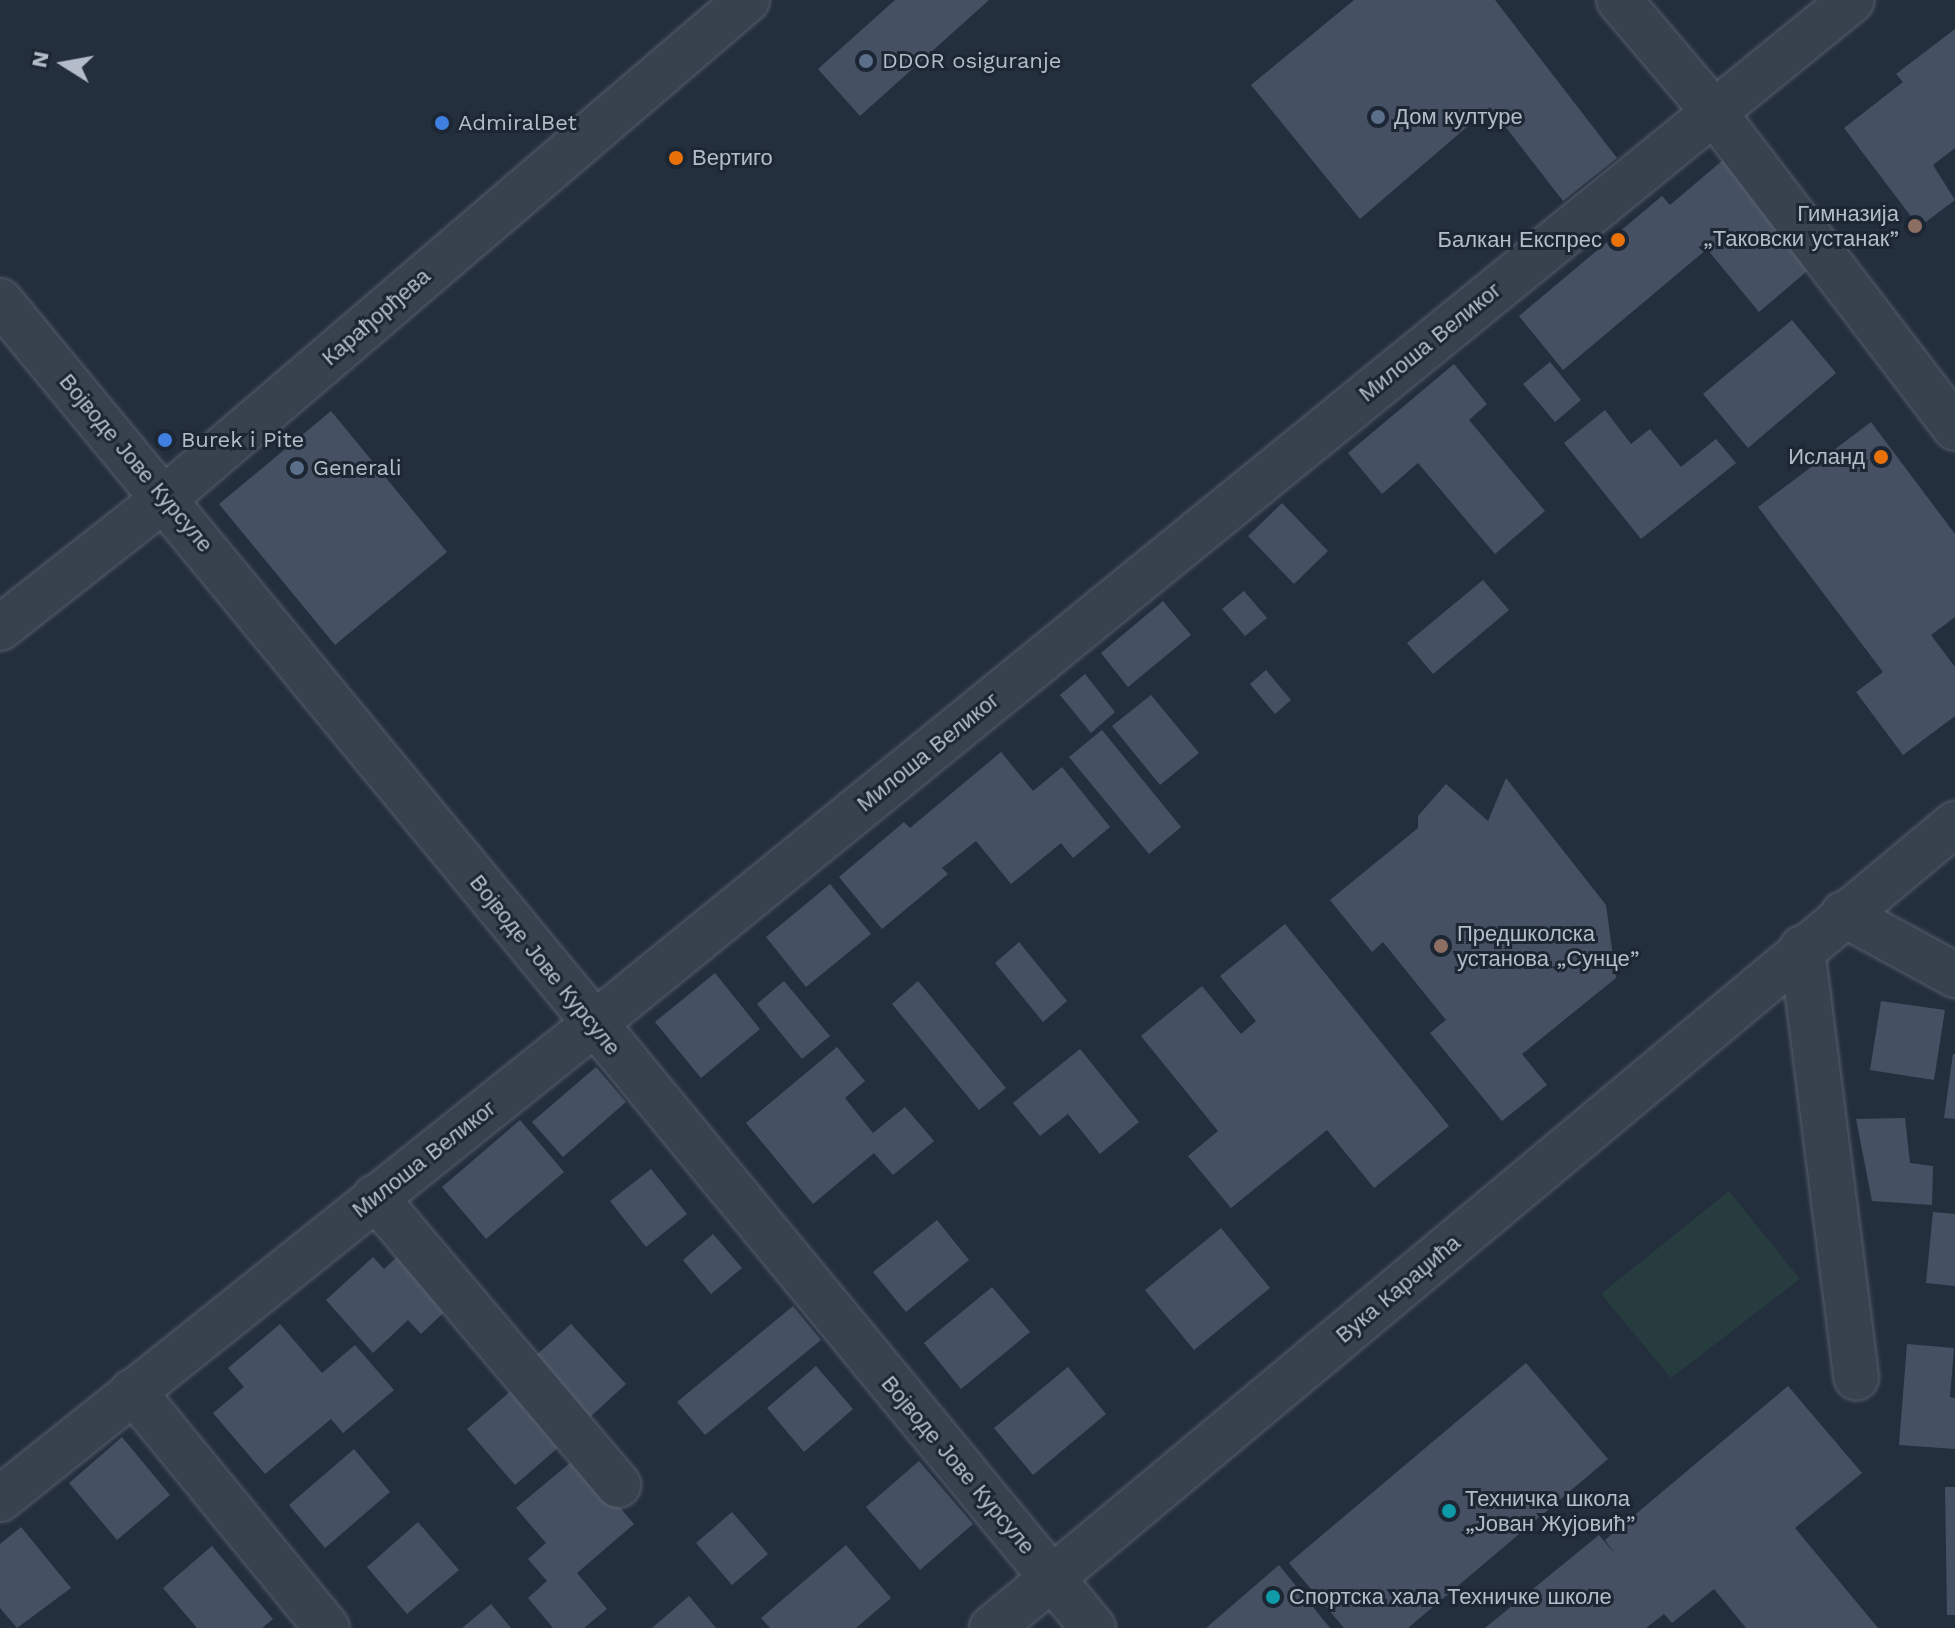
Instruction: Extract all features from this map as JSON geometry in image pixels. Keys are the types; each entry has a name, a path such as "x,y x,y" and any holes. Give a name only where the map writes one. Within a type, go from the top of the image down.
{"street":[{"name":"Карађорђева","path":"0,628 165,498 747,0"},
{"path":"1619,0 1713,111 1955,428"},
{"name":"Милоша Великог","path":"0,1499 593,1025 1852,0"},
{"name":"Војводе Јове Курсуле","path":"0,301 165,498 593,1025 1093,1628"},
{"name":"Вука Караџића","path":"992,1628 1802,948 1955,824"},
{"path":"1843,914 1955,975"},
{"path":"1802,948 1856,1378"},
{"path":"375,1197 618,1485"},
{"path":"133,1391 327,1628"}],"green space":[{"path":"1729,1191 1800,1279 1671,1378 1601,1294"}],"building":[{"path":"895,0 989,0 860,116 818,69"},
{"name":"Дом културе","path":"1354,0 1495,0 1617,158 1563,201 1490,107 1360,219 1251,85"},
{"name":"Гимназија „Таковски устанак”","path":"1955,29 1955,148 1933,165 1955,200 1919,227 1844,128 1903,82 1896,74"},
{"path":"1723,160 1812,267 1759,312 1707,249 1563,370 1519,316 1662,196 1670,205"},
{"path":"1792,320 1836,373 1748,448 1703,394"},
{"path":"1550,362 1581,400 1555,422 1523,384"},
{"path":"1454,364 1487,404 1469,420 1545,511 1495,554 1418,463 1382,494 1348,453"},
{"path":"1605,410 1631,444 1650,429 1681,467 1716,439 1736,463 1641,539 1564,443"},
{"path":"331,411 447,552 335,645 219,504"},
{"path":"1871,422 1955,534 1955,617 1931,635 1955,667 1955,716 1903,755 1856,692 1883,672 1758,507"},
{"path":"1282,503 1328,551 1294,584 1248,536"},
{"path":"1483,580 1509,610 1433,674 1407,643"},
{"path":"1244,591 1267,618 1245,636 1222,609"},
{"path":"1163,601 1191,635 1128,687 1101,653"},
{"path":"1266,670 1291,700 1275,714 1250,684"},
{"path":"1085,674 1115,712 1091,733 1060,695"},
{"path":"1151,695 1199,753 1160,785 1112,726"},
{"path":"1102,730 1181,827 1149,854 1069,757"},
{"path":"1001,752 1033,791 1062,767 1110,827 1073,858 1061,843 1011,884 976,841 942,868 948,874 882,929 839,877 904,822 910,828"},
{"name":"Предшколска установа „Сунце”","path":"1506,778 1606,905 1616,978 1522,1054 1547,1085 1502,1121 1430,1033 1446,1020 1383,942 1372,952 1330,900 1418,828 1418,816 1446,784 1488,821"},
{"path":"830,884 871,934 806,987 766,937"},
{"path":"1285,924 1449,1126 1374,1188 1327,1130 1231,1208 1188,1156 1218,1131 1141,1036 1202,986 1241,1034 1256,1021 1220,976"},
{"path":"1019,942 1067,1001 1043,1022 995,963"},
{"path":"715,973 760,1029 701,1078 655,1022"},
{"path":"784,981 830,1036 802,1059 757,1004"},
{"path":"918,981 1006,1088 979,1110 892,1004"},
{"path":"1881,1001 1945,1010 1934,1080 1870,1070"},
{"path":"837,1047 865,1081 845,1098 873,1133 905,1107 934,1141 893,1175 874,1153 813,1204 746,1123"},
{"path":"1080,1049 1139,1122 1100,1154 1068,1114 1040,1136 1013,1103"},
{"path":"1955,1054 1955,1119 1944,1118"},
{"path":"596,1067 626,1102 563,1157 532,1122"},
{"path":"1905,1118 1910,1163 1933,1166 1932,1205 1872,1201 1856,1119"},
{"path":"520,1120 564,1172 486,1239 442,1187"},
{"path":"651,1169 687,1214 646,1247 610,1201"},
{"path":"1933,1212 1955,1214 1955,1286 1926,1283"},
{"path":"937,1220 969,1260 906,1312 873,1272"},
{"path":"1221,1228 1270,1288 1194,1350 1145,1290"},
{"path":"713,1234 742,1268 711,1294 683,1260"},
{"path":"405,1250 454,1303 421,1334 408,1320 373,1353 326,1300 373,1257 384,1269"},
{"path":"992,1287 1030,1332 961,1389 924,1343"},
{"path":"793,1306 821,1340 705,1435 677,1402"},
{"path":"280,1324 322,1373 355,1345 394,1390 343,1433 331,1419 265,1474 213,1413 244,1387 228,1368"},
{"path":"571,1324 626,1384 588,1419 533,1358"},
{"path":"1907,1344 1954,1348 1950,1397 1955,1398 1955,1449 1899,1445"},
{"name":"Техничка школа „Јован Жујовић”","path":"1526,1363 1608,1459 1408,1628 1344,1628 1289,1563"},
{"path":"816,1366 853,1409 804,1452 767,1408"},
{"path":"1068,1367 1106,1414 1033,1475 994,1428"},
{"path":"1788,1386 1862,1473 1795,1528 1878,1628 1746,1628 1714,1589 1672,1623 1664,1614 1646,1628 1485,1628 1599,1535 1615,1554 1605,1540"},
{"path":"512,1390 560,1446 515,1485 467,1429"},
{"path":"122,1437 170,1495 117,1540 69,1483"},
{"path":"354,1449 390,1492 325,1548 289,1505"},
{"path":"577,1457 634,1524 577,1573 607,1609 584,1628 553,1628 528,1598 547,1581 528,1559 546,1543 516,1508"},
{"path":"919,1461 973,1524 920,1570 866,1507"},
{"path":"1945,1487 1955,1487 1955,1615 1947,1615"},
{"path":"732,1512 768,1554 732,1585 696,1543"},
{"path":"418,1522 459,1570 407,1614 367,1567"},
{"path":"21,1527 71,1588 17,1628 0,1608 0,1544"},
{"path":"846,1545 891,1598 856,1628 770,1628 761,1618"},
{"path":"212,1546 273,1619 262,1628 197,1628 163,1588"},
{"name":"Спортска хала Техничке школе","path":"1279,1565 1330,1628 1206,1628"},
{"path":"689,1596 716,1628 652,1628"},
{"path":"491,1604 511,1628 462,1628"}],"place":[{"name":"DDOR osiguranje","path":"866,61"},
{"name":"Дом културе","path":"1378,117"},
{"name":"AdmiralBet","path":"442,123"},
{"name":"Вертиго","path":"676,158"},
{"name":"Гимназија „Таковски устанак”","path":"1915,226"},
{"name":"Балкан Експрес","path":"1618,240"},
{"name":"Burek i Pite","path":"165,440"},
{"name":"Исланд","path":"1881,457"},
{"name":"Generali","path":"297,468"},
{"name":"Предшколска установа „Сунце”","path":"1441,946"},
{"name":"Техничка школа „Јован Жујовић”","path":"1449,1511"},
{"name":"Спортска хала Техничке школе","path":"1273,1597"}]}
